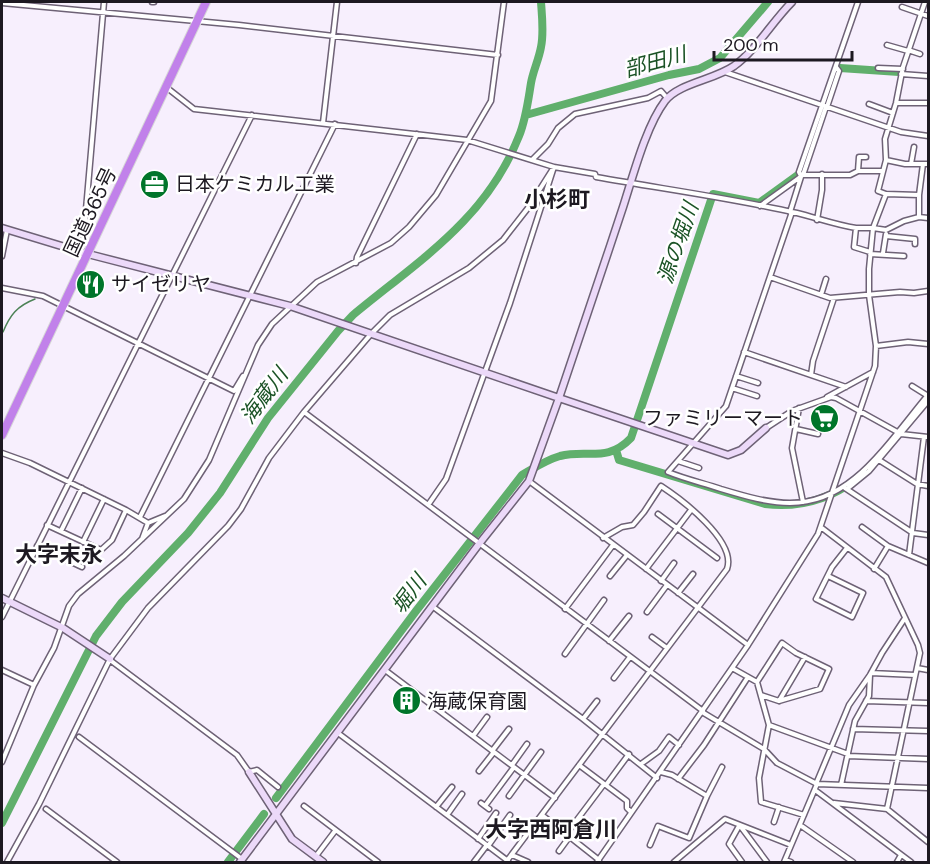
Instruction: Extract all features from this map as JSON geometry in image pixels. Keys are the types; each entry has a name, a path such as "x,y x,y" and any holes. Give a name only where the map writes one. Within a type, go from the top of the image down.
{"highway":[{"name":"国道365号","path":"2,435 206,2"}],"street":[{"path":"83,244 104,2"},
{"path":"323,123 337,2"},
{"path":"2,288 43,296 234,391 268,328 290,306 316,282 384,249 409,227 436,195 491,101 504,2"},
{"path":"79,736 241,860 277,816 479,543 530,478 652,122 667,98 680,89 724,72 745,56 792,2"},
{"path":"858,2 770,278 726,406 668,472 765,502 783,504 803,502 832,494 869,471 928,395 912,386"},
{"path":"919,195 886,194 878,190 886,160 885,139 908,51 925,2"},
{"path":"2,3 333,35 498,55"},
{"path":"902,7 928,16"},
{"path":"888,45 920,54"},
{"path":"824,106 839,71 836,66"},
{"path":"878,68 928,76"},
{"path":"724,72 888,128 911,135 928,136"},
{"path":"166,87 194,109 467,140 555,167 595,174 596,177 791,212 856,228 873,228 915,239 915,244"},
{"path":"531,160 548,144 558,128 575,114 648,98 661,91 667,98"},
{"path":"896,103 928,103"},
{"path":"869,104 893,113"},
{"path":"2,617 252,115"},
{"path":"140,517 335,124"},
{"path":"356,262 417,134"},
{"path":"911,164 914,147"},
{"path":"858,171 858,157 866,157"},
{"path":"886,160 926,164 919,195 919,217"},
{"path":"7,862 39,804 110,659 148,608 228,526 241,509 269,458 304,412 371,334 390,315 469,268 503,240 555,167"},
{"path":"428,505 446,479 510,303 555,167"},
{"path":"760,206 801,175 850,175 858,171 882,171"},
{"path":"817,219 822,174"},
{"path":"921,180 928,180"},
{"path":"542,815 568,834 598,861 748,645 822,528 874,372 876,346 869,295 870,253 873,228 886,194"},
{"path":"883,254 886,233 904,221 919,217 928,218"},
{"path":"856,228 854,247 870,253 904,256"},
{"path":"2,256 4,229 88,254 251,295 290,306 728,455 741,450 777,419 827,397 874,372"},
{"path":"770,278 834,298 928,291"},
{"path":"821,295 826,279"},
{"path":"811,375 813,361 834,298"},
{"path":"876,346 908,342 928,344"},
{"path":"744,352 846,387"},
{"path":"2,762 2,755 34,685 54,648 69,606 78,594 141,540 184,499 210,460 248,367"},
{"path":"736,376 758,383"},
{"path":"732,388 757,396"},
{"path":"827,397 836,398 898,433 926,437 909,555"},
{"path":"845,488 928,401"},
{"path":"799,408 792,448 803,502"},
{"path":"304,412 702,711 764,749 777,764 816,786 833,803 911,862"},
{"path":"796,429 818,434"},
{"path":"2,453 14,456 82,488 148,523"},
{"path":"879,460 918,485 928,486"},
{"path":"678,461 699,468"},
{"path":"530,478 603,538 748,645"},
{"path":"338,733 507,862 727,569 729,563 725,549 712,530 661,486 633,525 622,526 603,538"},
{"path":"61,531 82,488"},
{"path":"845,488 913,533 928,535"},
{"path":"83,542 104,499"},
{"path":"47,525 101,550 112,540 126,510"},
{"path":"646,569 691,510"},
{"path":"658,514 717,558"},
{"path":"141,540 148,523 168,515"},
{"path":"862,527 888,546 928,563"},
{"path":"822,528 886,577 920,653 886,809"},
{"path":"565,609 613,545"},
{"path":"36,546 82,567"},
{"path":"874,569 888,546"},
{"path":"828,576 863,593 852,617 816,599 832,567 847,548"},
{"path":"610,576 627,555"},
{"path":"661,581 674,563"},
{"path":"678,593 693,574"},
{"path":"647,612 667,585"},
{"path":"2,598 62,628 110,659 237,755 292,839 323,862"},
{"path":"565,654 604,600"},
{"path":"432,606 603,734 657,778"},
{"path":"609,641 629,616"},
{"path":"791,862 785,861 849,705 905,618"},
{"path":"652,637 667,648"},
{"path":"757,682 782,643 830,669 820,688 779,701 761,695"},
{"path":"614,678 630,657"},
{"path":"779,701 805,657"},
{"path":"732,668 757,682 769,725 759,778 761,802 804,815"},
{"path":"917,668 928,670"},
{"path":"2,670 34,685"},
{"path":"385,670 555,798"},
{"path":"871,674 915,675"},
{"path":"841,785 855,721 869,696 871,674"},
{"path":"678,779 704,745 748,677"},
{"path":"583,719 597,701"},
{"path":"866,701 928,703"},
{"path":"473,736 487,717"},
{"path":"769,725 848,755 928,759"},
{"path":"479,771 509,729"},
{"path":"853,729 928,731"},
{"path":"641,764 659,751 669,736 680,745"},
{"path":"485,806 527,744"},
{"path":"509,796 541,752"},
{"path":"559,851 568,834 629,754"},
{"path":"579,765 627,801 627,808 631,812"},
{"path":"650,845 658,826 689,838 722,767"},
{"path":"249,772 256,770 278,787"},
{"path":"660,772 678,779 707,796"},
{"path":"816,786 928,788"},
{"path":"436,807 452,787"},
{"path":"447,815 462,795"},
{"path":"833,803 886,809 928,842"},
{"path":"304,806 378,862"},
{"path":"774,822 779,807"},
{"path":"46,809 117,862"},
{"path":"478,838 496,813"},
{"path":"474,862 510,814"},
{"path":"674,862 723,819 791,845"},
{"path":"800,825 853,862"},
{"path":"740,826 729,844 742,862"},
{"path":"740,826 767,862"},
{"path":"315,857 335,831"},
{"path":"512,855 528,862"},
{"path":"897,862 901,855"}],"waterway":[{"name":"海蔵川","path":"2,823 96,636 122,602 188,533 220,493 268,418 338,331 353,315 448,237 488,192 505,166 523,123 542,42 541,2"},
{"name":"部田川","path":"526,115 669,75 699,69 720,58 768,2"},
{"name":"源の堀川","path":"276,798 416,611 522,475 560,456 597,454 614,450 631,438 713,194 759,203 802,172 840,68 899,72"},
{"path":"2,332 15,312 35,299"},
{"name":"堀川","path":"616,450 619,460 765,504 790,505 813,501 835,492 856,479"},
{"name":"堀川","path":"228,862 264,814"}],"place":[{"name":"日本ケミカル工業","path":"154,184"},
{"name":"サイゼリヤ","path":"90,284"},
{"name":"ファミリーマート","path":"824,418"},
{"name":"海蔵保育園","path":"406,701"}],"district":[{"name":"小杉町","path":"557,199"},
{"name":"大字末永","path":"59,554"},
{"name":"大字西阿倉川","path":"551,829"}]}
